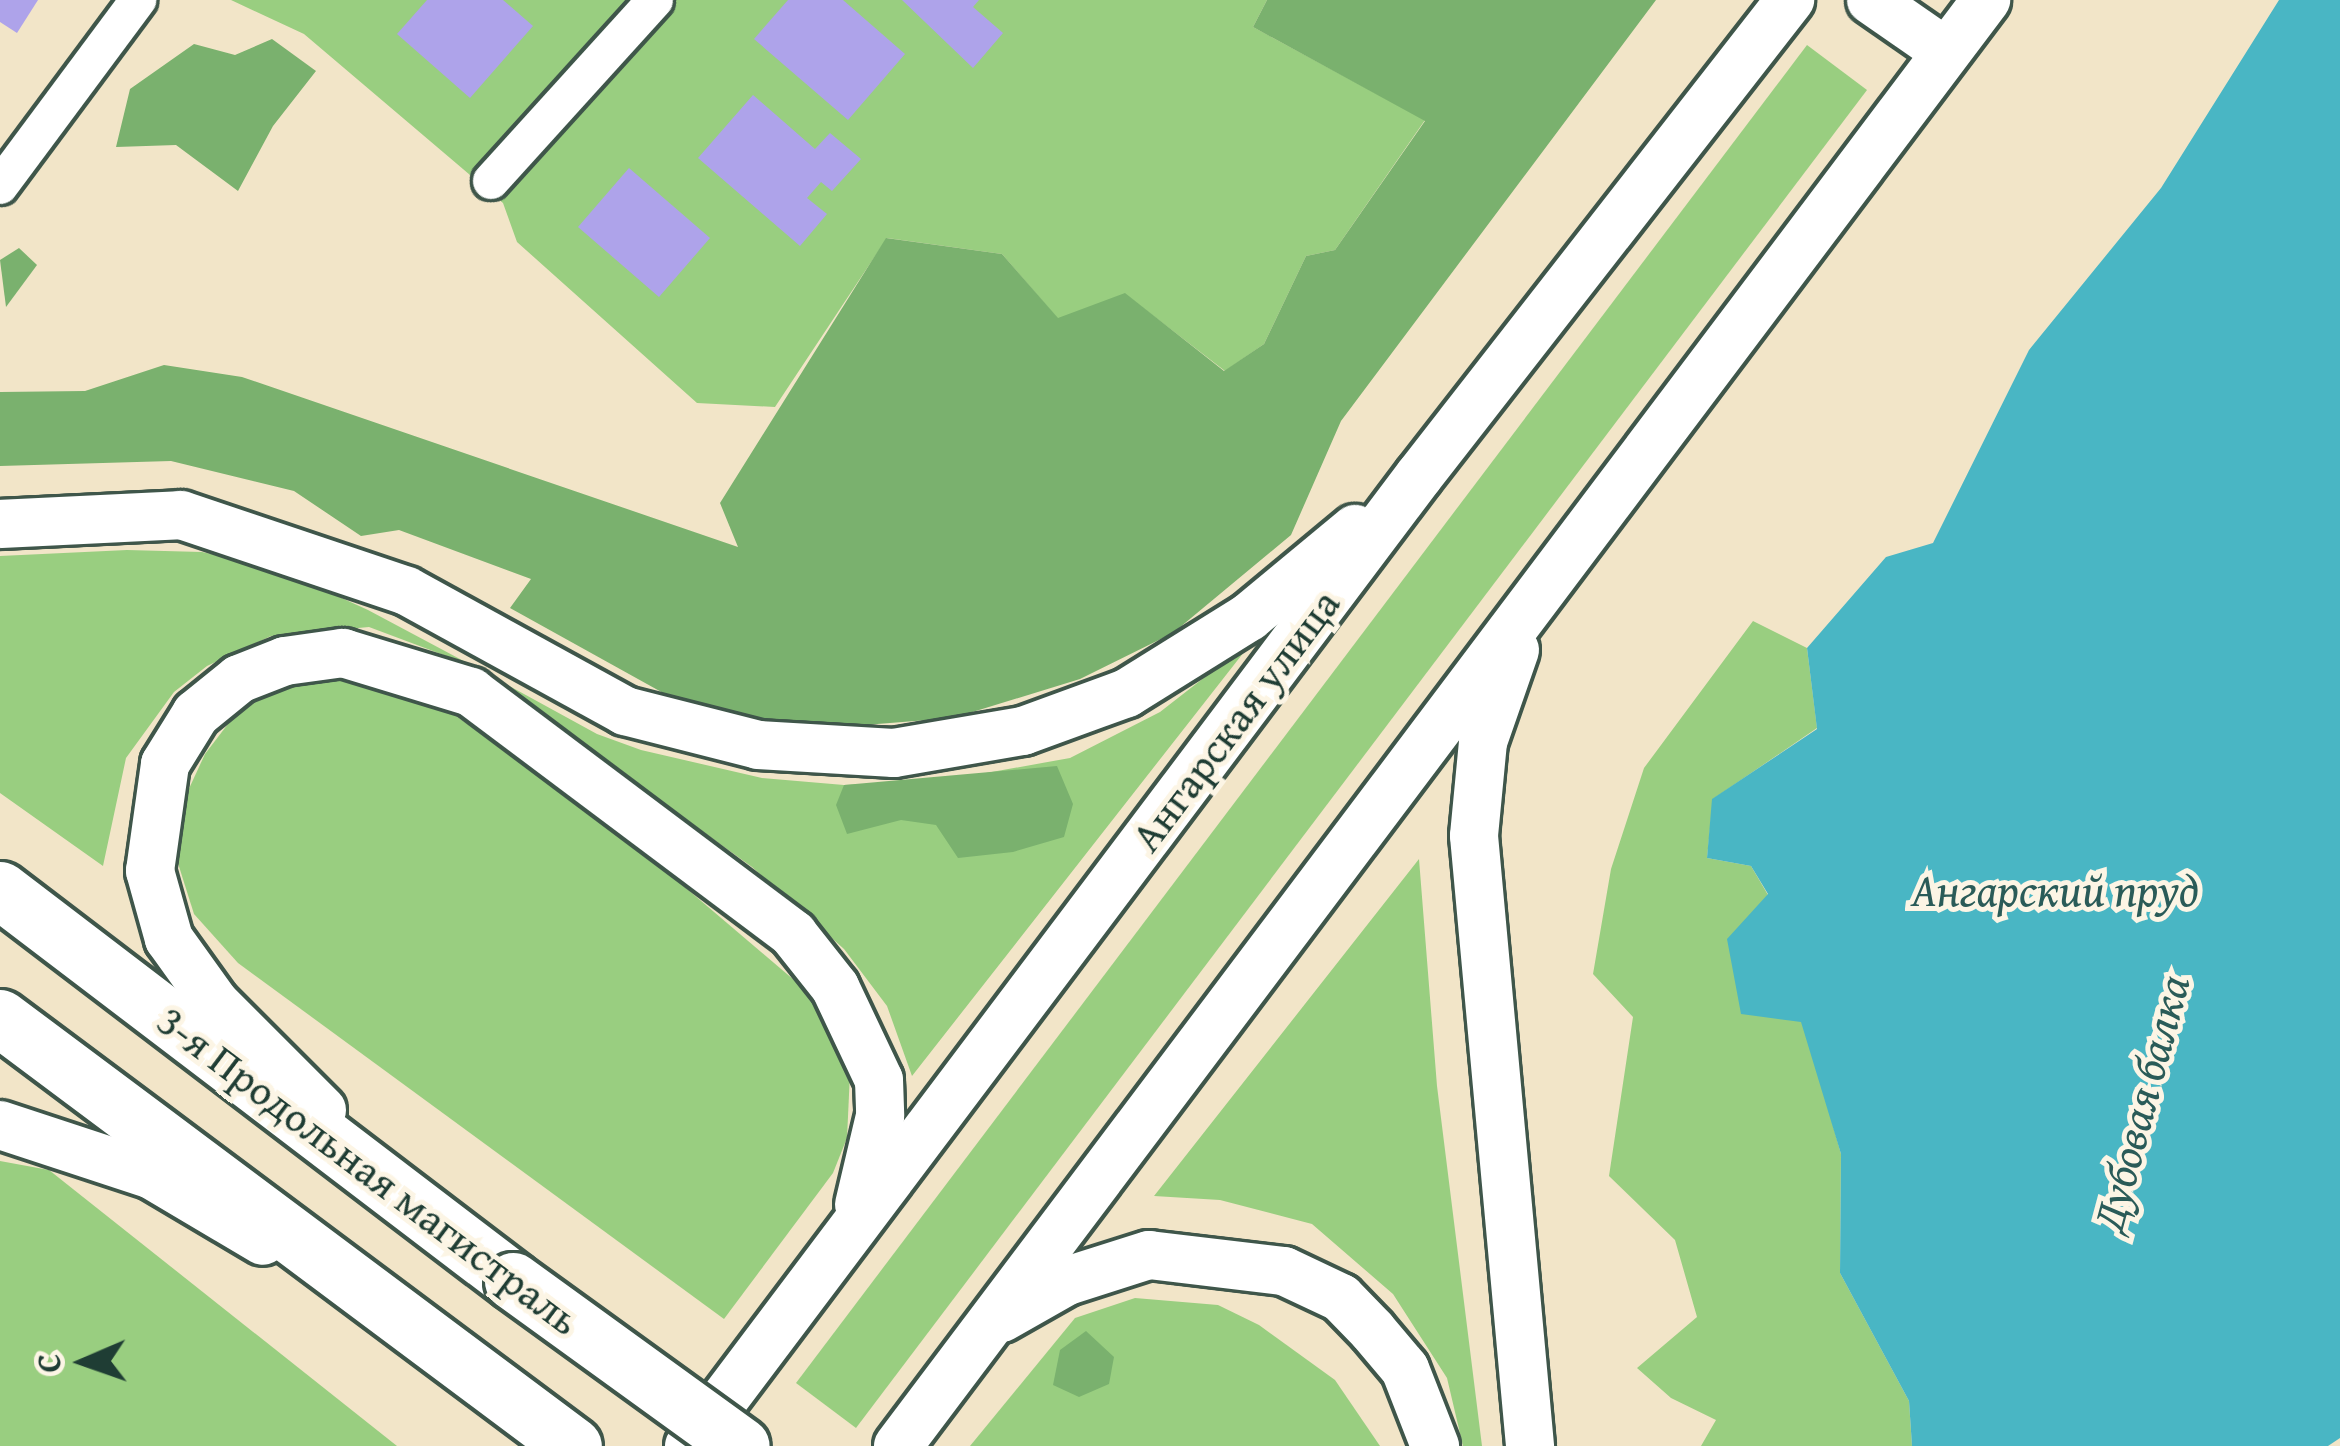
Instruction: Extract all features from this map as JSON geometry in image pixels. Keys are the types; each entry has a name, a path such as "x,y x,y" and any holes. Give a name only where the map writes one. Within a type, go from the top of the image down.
{"highway":[{"name":"3-я Продольная магистраль","path":"0,890 513,1281 741,1446"},
{"path":"0,1018 573,1446"}],"main road":[{"name":"Ангарская улица","path":"689,1446 1419,476 1790,0"},
{"path":"1871,0 1946,52"},
{"path":"898,1446 1986,0"},
{"path":"0,524 181,515 406,591 625,711 758,746 894,753 1023,731 1126,693 1249,616 1419,476"},
{"path":"1530,1446 1474,836 1483,742 1501,680 1554,570"},
{"path":"513,1281 324,1112 214,1003 169,939 150,871 165,764 196,714 239,679 285,661 343,653 471,692 793,934 835,987 879,1080 873,1158 831,1256"},
{"path":"0,1125 152,1175 455,1354"},
{"path":"988,1326 1067,1281 1149,1255 1284,1271 1341,1298 1372,1330 1405,1370 1435,1446"}],"street":[{"path":"0,185 138,0"},
{"path":"491,181 655,0"}],"green space":[{"path":"231,0 1267,0 1253,27 1425,120 1335,250 1306,256 1264,344 1225,371 1125,294 1058,319 1002,254 887,238 775,407 697,403 517,242 503,203 304,34"},
{"path":"1267,0 1656,0 1341,421 1291,535 1173,633 1080,679 953,718 814,729 683,704 510,608 531,579 399,530 361,536 294,491 171,461 0,466 0,392 85,391 164,365 242,377 738,547 720,503 886,238 1002,254 1058,318 1125,293 1224,371 1264,344 1306,256 1335,250 1425,121 1253,27"},
{"path":"272,39 316,71 273,126 238,191 176,145 116,147 130,89 194,44 235,55"},
{"path":"1807,45 1867,90 856,1428 796,1383"},
{"path":"19,248 37,265 6,307 0,260"},
{"path":"202,552 276,568 473,666 369,627 271,636 207,666 174,692 126,758 103,866 0,793 0,556"},
{"path":"1753,621 1807,648 1817,728 1713,799 1707,858 1751,866 1768,895 1841,1154 1840,1273 1909,1401 1912,1446 1701,1446 1716,1420 1671,1398 1637,1368 1697,1317 1675,1240 1609,1176 1633,1017 1593,974 1611,869 1644,768"},
{"path":"1255,638 912,1076 887,1006 844,949 752,867 473,666 597,734 641,750 762,778 844,785 947,780 1070,758 1160,712"},
{"path":"333,675 433,700 606,820 814,997 850,1073 847,1138 833,1173 724,1319 238,963 194,914 176,857 181,806 205,754 231,720 266,694 295,679"},
{"path":"1057,766 1073,804 1064,837 1013,852 958,858 936,825 901,820 847,834 836,805 844,785"},
{"path":"1419,859 1437,1086 1482,1446 1463,1446 1447,1378 1393,1294 1312,1224 1220,1200 1154,1196"},
{"path":"0,1161 49,1170 397,1446 0,1446"},
{"path":"1135,1298 1218,1305 1259,1325 1335,1380 1380,1446 970,1446 1075,1318"},
{"path":"1086,1331 1114,1357 1109,1384 1079,1397 1053,1385 1060,1350"}],"water":[{"name":"Ангарский пруд","path":"2279,0 2340,0 2340,1438 2328,1446 1912,1446 1909,1401 1840,1273 1841,1154 1801,1022 1741,1014 1727,939 1768,894 1751,866 1707,858 1712,799 1817,729 1807,648 1886,557 1933,543 2029,350 2161,188"}],"building":[{"path":"0,0 38,0 17,33 0,22"},
{"path":"427,0 503,0 533,26 470,98 397,34"},
{"path":"788,0 843,0 905,54 848,120 754,39"},
{"path":"902,0 979,0 973,7 1003,33 973,68"},
{"path":"753,95 815,149 830,133 861,159 832,191 821,182 807,198 827,214 800,246 698,158"},
{"path":"629,168 710,238 659,297 578,227"}],"water label":[{"name":"Дубовая балка","path":"2140,1103"}]}
